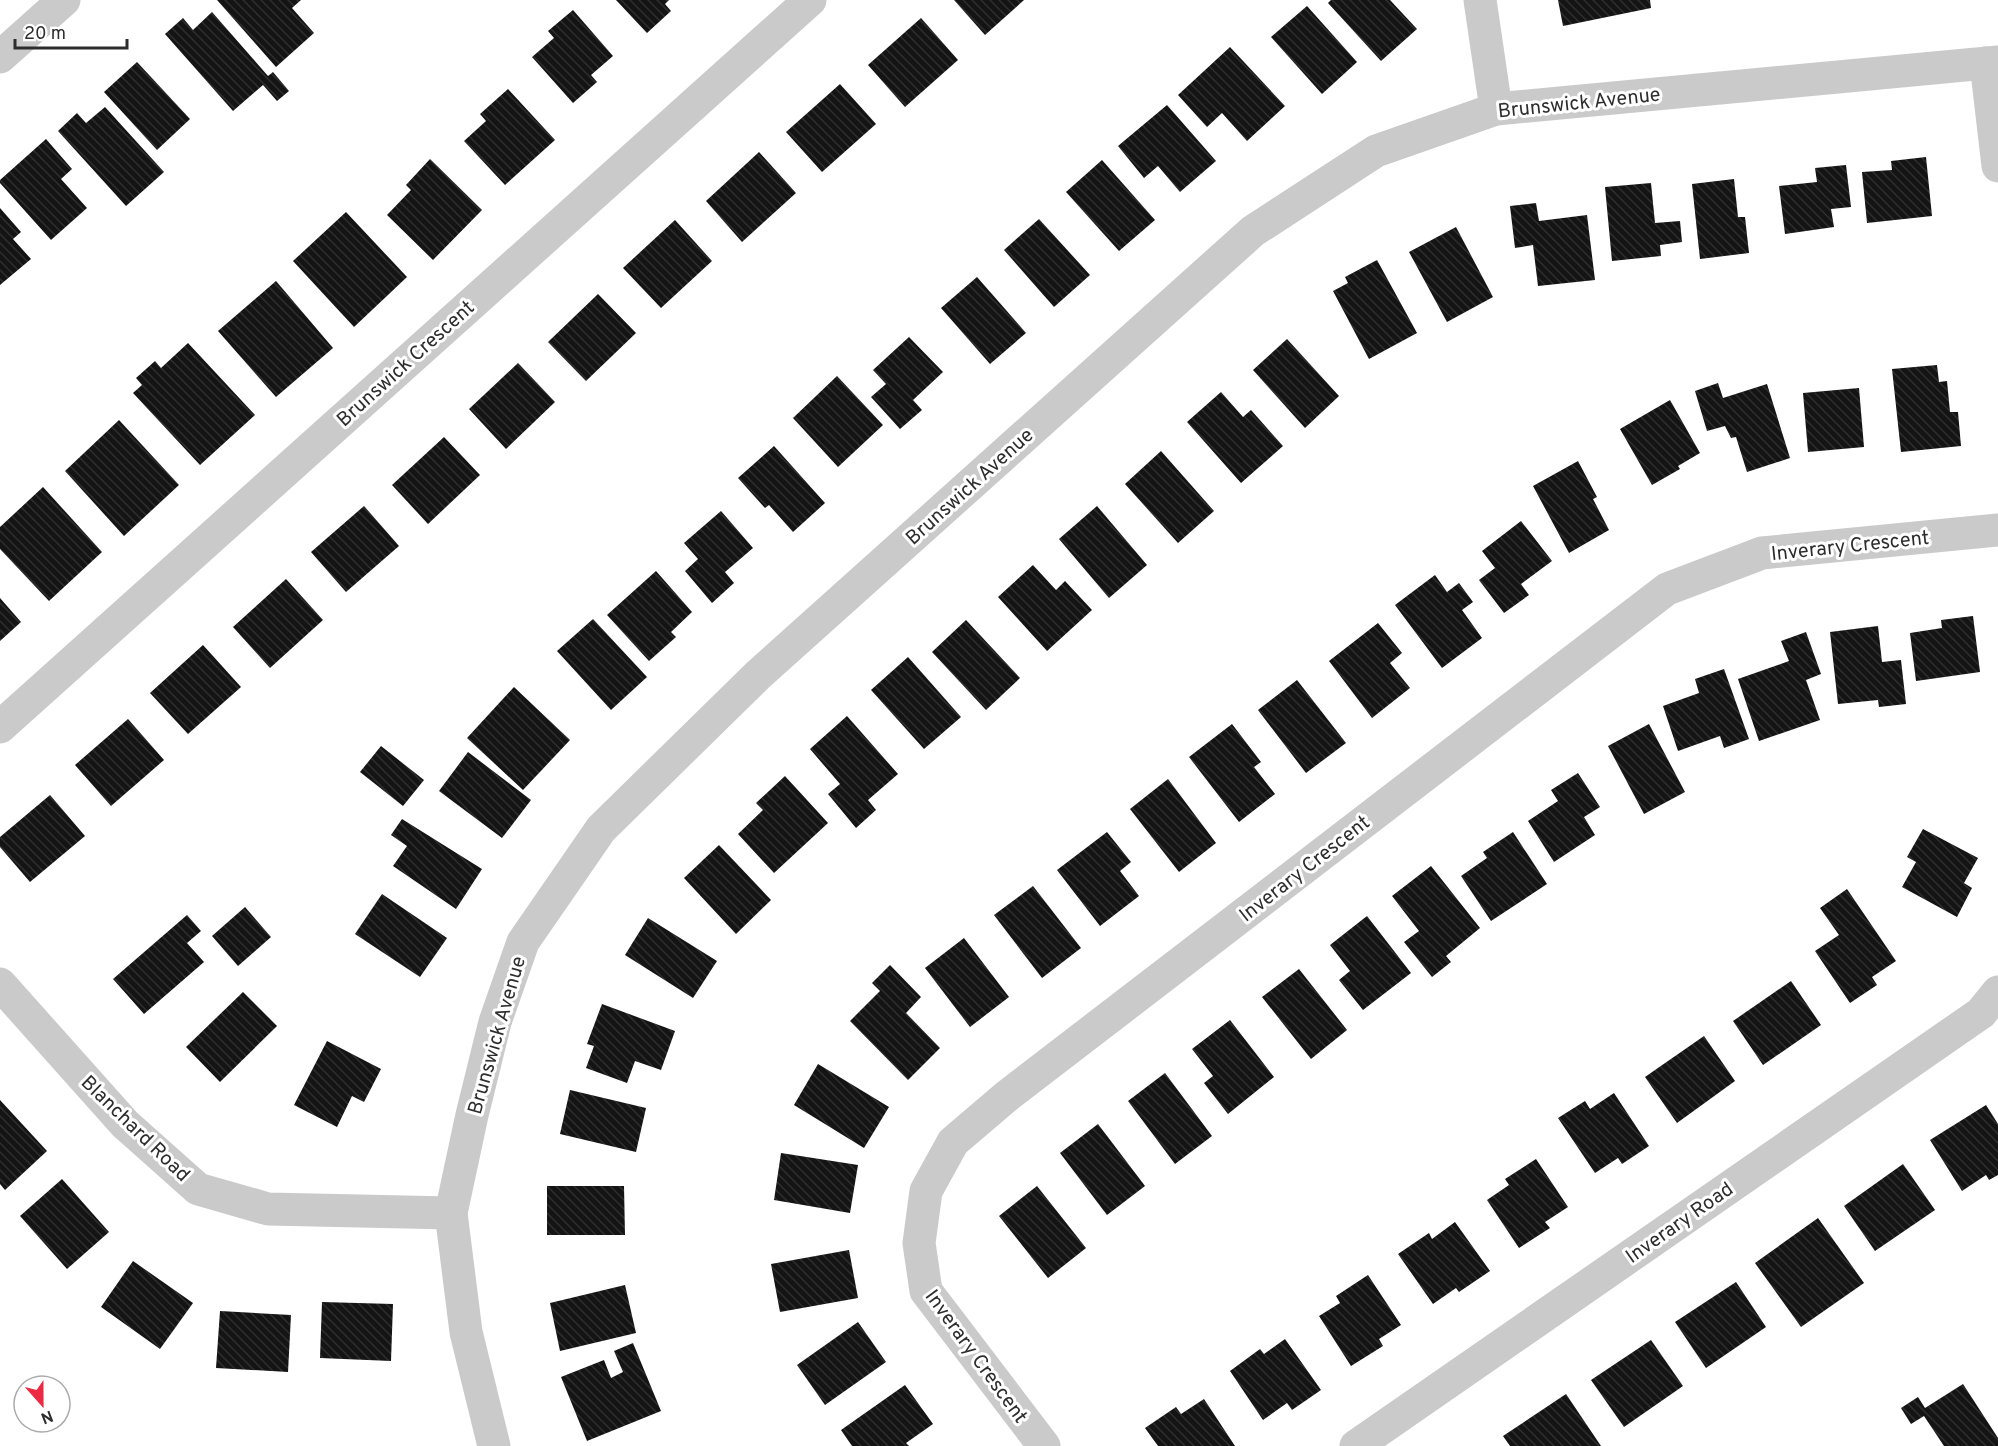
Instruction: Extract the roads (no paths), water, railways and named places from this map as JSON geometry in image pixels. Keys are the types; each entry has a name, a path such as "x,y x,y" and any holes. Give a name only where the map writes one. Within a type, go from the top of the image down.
{"street":[{"path":"0,57 64,0"},
{"name":"Brunswick Crescent","path":"0,727 810,0"},
{"path":"1480,0 1496,109"},
{"path":"1992,62 1998,166"},
{"name":"Brunswick Avenue","path":"494,1446 466,1332 451,1213 495,1022 523,942 601,829 758,675 1253,231 1376,151 1496,109 1992,62"},
{"name":"Inverary Crescent","path":"1044,1446 926,1291 919,1243 926,1191 953,1142 1016,1089 1667,589 1762,553 1998,530"},
{"name":"Blanchard Road","path":"0,984 125,1124 198,1189 268,1209 451,1213"},
{"name":"Inverary Road","path":"1356,1446 1981,1012 1998,992"}]}
